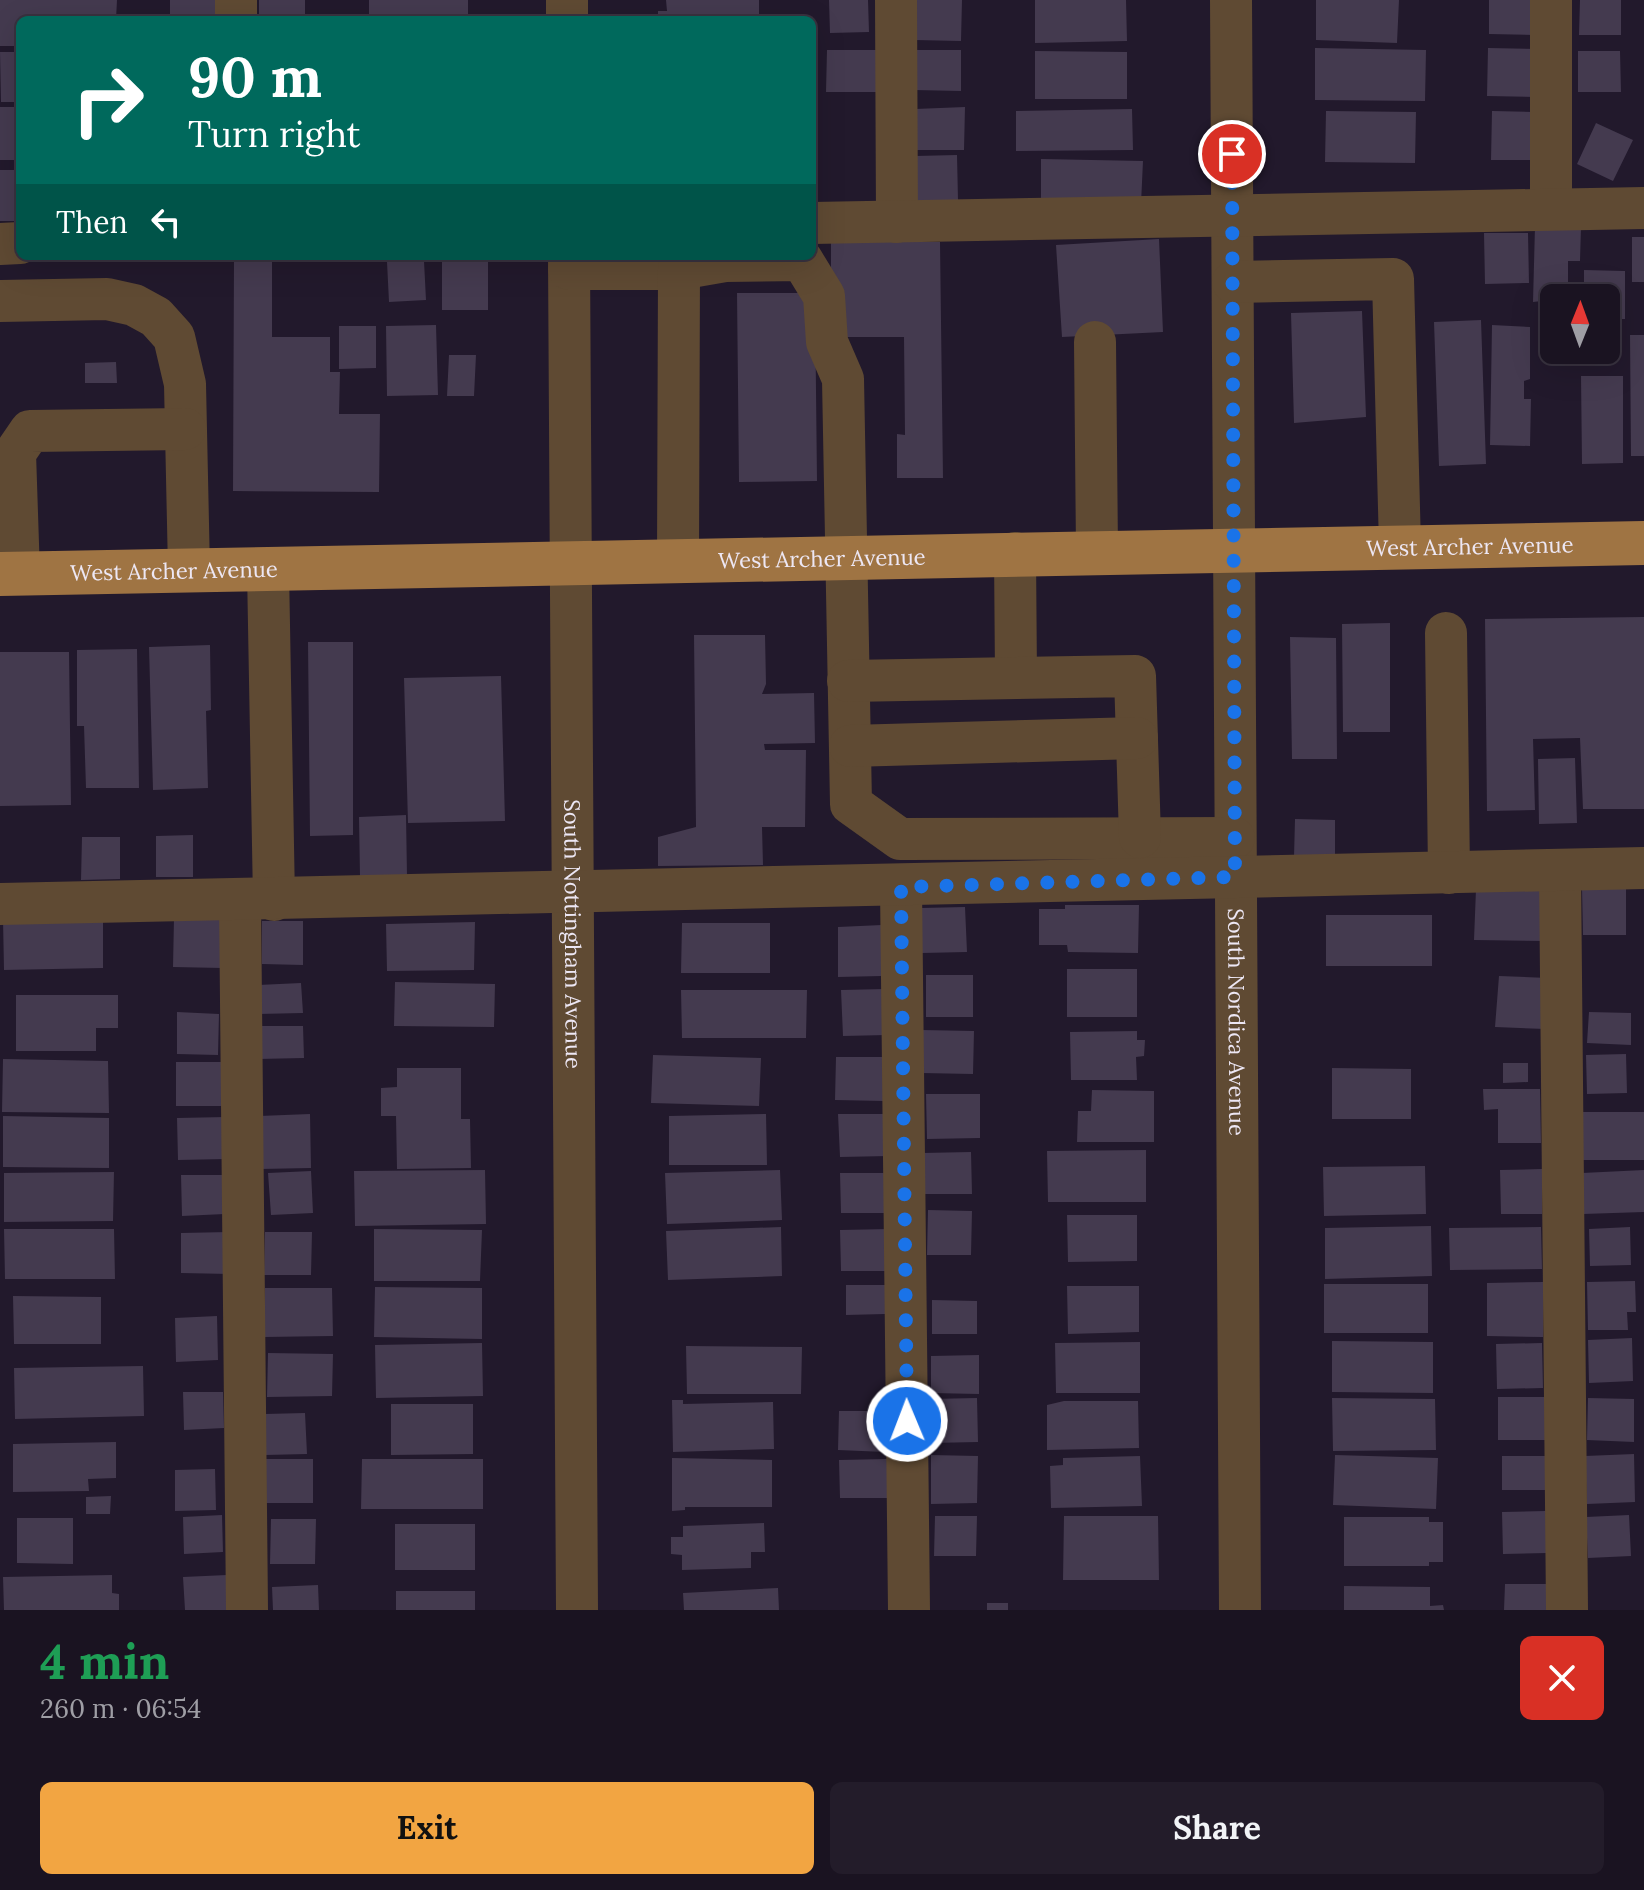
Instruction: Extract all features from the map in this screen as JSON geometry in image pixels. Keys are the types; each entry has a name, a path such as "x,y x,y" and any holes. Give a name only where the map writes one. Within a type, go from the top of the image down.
{"main road":[{"name":"West Archer Avenue","path":"9,574 1233,548 1644,543"}],"street":[{"path":"896,0 897,222"},
{"name":"South Nordica Avenue","path":"1231,0 1240,1610"},
{"path":"1551,0 1551,209"},
{"path":"816,223 1644,208"},
{"path":"569,262 679,269 725,261 802,260 824,296 827,342 843,379 851,804 900,839 1140,837 1235,858 1449,873 1644,868"},
{"name":"South Nottingham Avenue","path":"569,262 577,1610"},
{"path":"678,561 679,269"},
{"path":"1233,282 1393,279 1400,546"},
{"path":"0,301 107,299 134,305 156,317 174,337 181,357 189,570"},
{"path":"1095,342 1097,551"},
{"path":"9,574 15,453 30,431 185,429"},
{"path":"1015,553 1016,678"},
{"path":"247,1610 257,900 268,570"},
{"path":"1446,633 1449,873"},
{"path":"848,681 1135,676 1140,837"},
{"path":"850,746 1137,738"},
{"path":"0,904 901,887 1235,858"},
{"path":"1560,870 1567,1610"},
{"path":"901,887 909,1610"}],"building":[{"path":"0,0 117,0 116,16 16,16 16,46 0,46"},
{"path":"170,0 215,0 215,16 170,16"},
{"path":"259,0 305,0 305,16 259,16"},
{"path":"369,0 468,0 468,16 369,16"},
{"path":"666,0 759,0 759,16 658,16 658,11 667,11"},
{"path":"829,0 868,0 869,32 830,33"},
{"path":"917,0 962,0 961,41 915,40"},
{"path":"1035,0 1126,0 1127,41 1035,43"},
{"path":"1316,0 1399,0 1397,43 1316,40"},
{"path":"1489,0 1534,0 1535,35 1489,34"},
{"path":"1580,0 1621,0 1621,35 1579,35"},
{"path":"1315,48 1426,50 1425,101 1315,100"},
{"path":"1488,48 1539,49 1537,97 1487,96"},
{"path":"827,50 876,50 876,92 826,92"},
{"path":"914,50 961,50 961,91 914,90"},
{"path":"1035,51 1127,52 1127,99 1035,99"},
{"path":"1578,51 1620,51 1621,92 1578,92"},
{"path":"0,52 16,52 16,102 1,102"},
{"path":"0,107 16,107 16,160 0,160"},
{"path":"965,107 964,150 915,150 915,109"},
{"path":"1132,109 1133,150 1016,151 1016,111"},
{"path":"1326,111 1416,112 1415,163 1325,162"},
{"path":"1492,111 1533,112 1532,160 1491,160"},
{"path":"1596,123 1633,140 1613,181 1577,164"},
{"path":"957,155 958,200 917,201 915,156"},
{"path":"1041,159 1143,161 1141,204 1041,201"},
{"path":"0,170 16,170 16,221 0,221"},
{"path":"1535,226 1581,227 1580,261 1568,261 1568,284 1540,284 1540,301 1533,302"},
{"path":"1484,233 1528,233 1529,283 1485,284"},
{"path":"1632,237 1644,237 1644,282 1632,282"},
{"path":"1159,239 1163,332 1062,337 1056,245"},
{"path":"831,242 940,242 943,478 897,478 897,434 905,435 904,337 838,337 831,294"},
{"path":"234,260 272,260 272,337 330,337 330,372 340,372 339,414 380,414 379,492 233,491"},
{"path":"442,260 488,260 488,310 442,310"},
{"path":"424,261 426,300 389,302 387,262"},
{"path":"1584,270 1625,271 1625,319 1620,319 1620,284 1584,284"},
{"path":"737,293 809,293 815,299 817,481 739,482"},
{"path":"1362,311 1366,417 1294,423 1291,313"},
{"path":"1481,320 1486,464 1439,466 1434,322"},
{"path":"436,325 438,395 387,396 386,326"},
{"path":"1492,325 1530,327 1530,379 1524,381 1524,399 1531,399 1530,446 1490,445"},
{"path":"339,326 376,326 376,368 339,369"},
{"path":"1630,335 1644,335 1644,456 1631,456"},
{"path":"449,355 476,355 474,396 447,396"},
{"path":"116,362 117,383 85,383 85,363"},
{"path":"1581,376 1623,376 1623,463 1582,464"},
{"path":"1644,617 1644,809 1583,809 1580,738 1533,739 1535,810 1487,811 1485,619"},
{"path":"1390,623 1390,732 1343,732 1342,624"},
{"path":"694,635 765,635 766,684 762,694 814,693 815,743 764,744 765,750 806,750 805,827 762,827 763,865 658,866 658,837 696,827"},
{"path":"1290,637 1336,638 1337,759 1292,759"},
{"path":"308,642 353,642 353,835 310,836"},
{"path":"210,645 211,710 206,711 208,788 153,790 149,647"},
{"path":"137,649 139,788 86,788 84,726 77,726 77,650"},
{"path":"0,652 69,652 71,805 0,806"},
{"path":"501,676 505,821 408,823 404,678"},
{"path":"1575,758 1577,823 1539,824 1538,759"},
{"path":"406,815 407,876 360,877 359,817"},
{"path":"1295,819 1335,820 1335,858 1294,857"},
{"path":"193,835 193,877 156,877 156,836"},
{"path":"82,837 120,837 120,879 81,880"},
{"path":"1582,888 1626,888 1626,935 1583,935"},
{"path":"1476,889 1546,890 1546,941 1474,940"},
{"path":"1065,905 1139,905 1138,953 1068,952 1067,945 1039,945 1039,909 1065,909"},
{"path":"965,907 967,952 922,953 921,908"},
{"path":"1326,915 1432,915 1432,966 1326,966"},
{"path":"103,917 103,968 4,970 3,919"},
{"path":"174,918 224,919 222,968 173,967"},
{"path":"262,921 303,921 303,965 262,964"},
{"path":"475,922 474,970 387,971 386,924"},
{"path":"682,923 770,923 770,973 681,973"},
{"path":"882,925 882,976 838,977 838,927"},
{"path":"1067,969 1137,969 1137,1017 1067,1017"},
{"path":"926,975 973,975 973,1017 926,1017"},
{"path":"1499,976 1548,978 1546,1029 1495,1027"},
{"path":"395,982 495,984 494,1027 394,1026"},
{"path":"301,983 303,1013 258,1014 258,985"},
{"path":"886,989 887,1035 843,1036 841,990"},
{"path":"681,990 807,990 806,1038 682,1038"},
{"path":"16,995 118,995 118,1028 96,1028 96,1051 16,1051"},
{"path":"177,1012 219,1014 218,1055 177,1054"},
{"path":"1589,1012 1631,1013 1631,1045 1587,1043"},
{"path":"257,1026 303,1026 304,1058 258,1059"},
{"path":"921,1030 974,1031 973,1074 921,1073"},
{"path":"1137,1031 1137,1040 1145,1040 1144,1056 1136,1057 1137,1080 1071,1080 1070,1032"},
{"path":"1626,1054 1627,1093 1587,1094 1586,1055"},
{"path":"653,1055 761,1058 759,1106 651,1103"},
{"path":"836,1057 885,1057 884,1101 835,1100"},
{"path":"3,1059 108,1061 109,1113 2,1112"},
{"path":"176,1062 222,1062 223,1106 176,1106"},
{"path":"1503,1063 1528,1063 1528,1082 1503,1083"},
{"path":"397,1068 461,1068 461,1119 470,1119 471,1168 397,1169 396,1116 381,1116 381,1088 397,1087"},
{"path":"1332,1068 1411,1069 1411,1119 1332,1119"},
{"path":"1483,1089 1540,1089 1541,1143 1498,1143 1498,1109 1484,1110"},
{"path":"1092,1090 1154,1091 1154,1142 1077,1142 1078,1111 1091,1111"},
{"path":"926,1094 980,1094 980,1138 927,1139"},
{"path":"1580,1112 1644,1112 1644,1160 1581,1160"},
{"path":"310,1114 311,1168 260,1169 259,1116"},
{"path":"766,1114 767,1165 669,1165 669,1116"},
{"path":"838,1114 888,1114 889,1156 840,1157"},
{"path":"3,1116 109,1118 109,1168 3,1167"},
{"path":"226,1117 226,1159 178,1160 177,1118"},
{"path":"1146,1150 1146,1202 1048,1202 1047,1151"},
{"path":"971,1152 972,1194 922,1194 922,1153"},
{"path":"1425,1166 1426,1214 1324,1216 1323,1167"},
{"path":"1542,1169 1542,1214 1501,1214 1500,1170"},
{"path":"485,1170 486,1224 355,1226 354,1171"},
{"path":"780,1170 782,1220 667,1224 665,1173"},
{"path":"1644,1170 1644,1212 1583,1214 1582,1173"},
{"path":"311,1171 313,1213 271,1215 268,1173"},
{"path":"114,1172 113,1221 4,1222 4,1173"},
{"path":"840,1173 888,1173 889,1213 841,1213"},
{"path":"181,1175 224,1175 225,1214 182,1216"},
{"path":"928,1210 972,1211 971,1255 927,1255"},
{"path":"1067,1215 1137,1215 1137,1261 1068,1262"},
{"path":"1431,1226 1432,1276 1325,1279 1325,1228"},
{"path":"781,1227 782,1276 668,1280 666,1231"},
{"path":"1541,1227 1542,1269 1450,1270 1449,1228"},
{"path":"1630,1227 1631,1265 1590,1266 1589,1229"},
{"path":"4,1229 114,1229 115,1279 5,1279"},
{"path":"374,1229 482,1230 480,1281 374,1281"},
{"path":"890,1229 890,1271 841,1271 840,1230"},
{"path":"229,1232 230,1274 181,1273 181,1233"},
{"path":"265,1232 312,1232 311,1275 264,1275"},
{"path":"1635,1281 1636,1312 1627,1312 1628,1330 1588,1330 1587,1282"},
{"path":"1544,1282 1543,1337 1487,1336 1487,1283"},
{"path":"1324,1284 1428,1284 1428,1333 1324,1333"},
{"path":"846,1285 885,1285 885,1314 846,1315"},
{"path":"1067,1286 1139,1286 1139,1332 1068,1334"},
{"path":"375,1287 482,1288 482,1339 374,1337"},
{"path":"265,1288 332,1288 333,1336 264,1337"},
{"path":"13,1296 101,1297 101,1344 14,1344"},
{"path":"932,1300 977,1301 977,1334 932,1334"},
{"path":"217,1316 218,1360 176,1362 175,1318"},
{"path":"1632,1338 1633,1381 1589,1383 1588,1340"},
{"path":"1332,1341 1433,1342 1433,1393 1332,1392"},
{"path":"1140,1342 1140,1393 1056,1393 1055,1343"},
{"path":"482,1343 483,1396 376,1398 375,1345"},
{"path":"1542,1343 1543,1388 1497,1389 1496,1344"},
{"path":"686,1346 802,1347 801,1394 687,1394"},
{"path":"268,1353 333,1354 332,1396 267,1397"},
{"path":"979,1355 979,1394 931,1393 931,1356"},
{"path":"143,1366 144,1416 15,1419 14,1368"},
{"path":"183,1392 223,1392 224,1428 184,1430"},
{"path":"1498,1397 1546,1397 1547,1440 1498,1440"},
{"path":"977,1398 978,1442 931,1443 930,1399"},
{"path":"1332,1398 1435,1399 1436,1450 1333,1451"},
{"path":"1588,1398 1634,1399 1634,1442 1587,1440"},
{"path":"672,1400 683,1400 683,1404 773,1402 774,1449 673,1452"},
{"path":"1064,1401 1138,1401 1139,1448 1047,1450 1047,1405"},
{"path":"391,1404 473,1404 473,1454 391,1455"},
{"path":"839,1411 886,1411 885,1452 838,1450"},
{"path":"305,1413 307,1454 265,1455 265,1414"},
{"path":"116,1442 116,1478 88,1479 89,1491 13,1492 13,1444"},
{"path":"1634,1454 1635,1502 1587,1504 1585,1456"},
{"path":"931,1455 978,1456 977,1503 931,1504"},
{"path":"1335,1455 1438,1458 1436,1509 1333,1505"},
{"path":"1140,1456 1142,1506 1051,1508 1050,1466 1063,1465 1063,1458"},
{"path":"1502,1456 1546,1456 1546,1490 1502,1490"},
{"path":"672,1458 772,1460 772,1507 685,1507 685,1510 672,1511"},
{"path":"264,1459 313,1459 313,1503 264,1503"},
{"path":"362,1459 483,1459 483,1509 361,1509"},
{"path":"887,1459 889,1498 840,1498 839,1460"},
{"path":"215,1469 216,1510 175,1511 175,1470"},
{"path":"111,1496 110,1514 86,1514 86,1497"},
{"path":"1546,1511 1547,1553 1503,1554 1502,1512"},
{"path":"222,1515 223,1552 184,1554 183,1517"},
{"path":"1629,1515 1631,1556 1588,1558 1586,1517"},
{"path":"935,1516 977,1516 976,1556 934,1556"},
{"path":"1064,1516 1158,1516 1159,1580 1063,1580"},
{"path":"1344,1517 1429,1517 1429,1522 1443,1522 1443,1562 1429,1562 1429,1566 1344,1566"},
{"path":"17,1518 73,1518 73,1564 17,1563"},
{"path":"271,1519 316,1519 315,1564 270,1564"},
{"path":"764,1523 765,1552 751,1552 751,1568 682,1570 682,1555 671,1554 671,1537 683,1537 683,1526"},
{"path":"395,1524 475,1524 475,1570 395,1570"},
{"path":"112,1575 112,1593 119,1594 119,1610 4,1610 3,1577"},
{"path":"227,1575 229,1610 185,1610 183,1577"},
{"path":"1505,1584 1547,1584 1547,1610 1504,1610"},
{"path":"318,1585 319,1610 273,1610 272,1587"},
{"path":"1344,1586 1430,1587 1430,1606 1443,1605 1444,1610 1344,1610"},
{"path":"778,1588 779,1610 684,1610 683,1593"},
{"path":"396,1591 475,1591 475,1610 396,1610"},
{"path":"987,1603 1008,1603 1008,1610 987,1610"}],"route":[{"path":"907,1421 901,887 1235,877 1232,154"}]}
